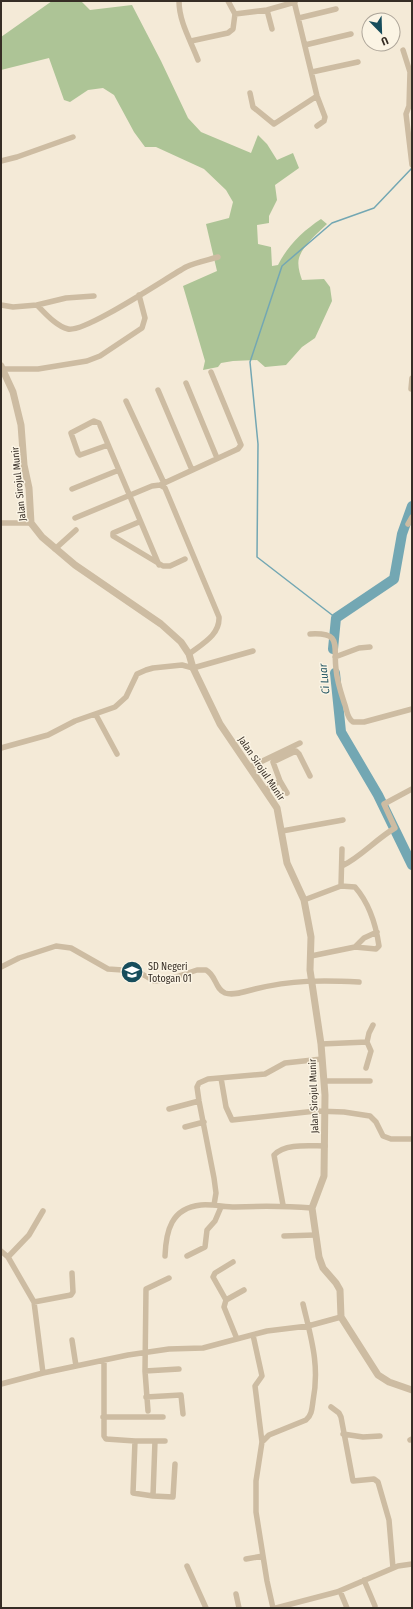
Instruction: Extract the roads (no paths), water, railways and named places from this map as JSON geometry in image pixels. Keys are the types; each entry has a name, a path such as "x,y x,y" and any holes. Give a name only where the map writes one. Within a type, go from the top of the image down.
{"street":[{"path":"179,1 183,25 198,60"},
{"path":"191,41 228,33 233,29 235,14 228,1"},
{"path":"235,14 267,10 294,2 325,119 317,126"},
{"path":"299,18 336,8"},
{"path":"267,10 272,29"},
{"path":"305,45 351,34"},
{"path":"403,50 410,72 409,106 406,114 412,164"},
{"path":"312,72 358,62"},
{"path":"250,93 253,107 274,124 318,96"},
{"path":"1,161 17,157 73,137"},
{"path":"36,305 61,325 68,329 75,329 93,322 188,267 218,257"},
{"path":"2,368 38,369 81,363 100,356 142,328 145,318 139,295"},
{"path":"1,305 13,307 36,305 66,298 94,296"},
{"name":"Jalan Sirojul Munir","path":"2,368 13,392 23,434 31,523 42,537 55,549 100,583 161,624 181,642 189,654 193,668 220,724 278,808 286,863 304,900 311,937 311,980 321,1044 324,1081 325,1146 324,1176 312,1208 322,1267 340,1290 341,1318"},
{"path":"75,518 128,495 162,484 238,448 241,445 211,372"},
{"path":"411,389 412,378"},
{"path":"186,384 217,458"},
{"path":"158,390 192,470"},
{"path":"126,401 219,617 218,629 212,637 189,654"},
{"path":"108,445 80,455 71,433 97,422 108,445 119,470 139,522 159,565"},
{"path":"72,489 119,470"},
{"path":"408,524 412,517"},
{"path":"139,522 113,533 112,535 159,565 166,567 185,559"},
{"path":"1,523 31,523"},
{"path":"55,549 76,530"},
{"path":"140,553 151,548"},
{"path":"310,634 324,633 334,640 336,648 335,656 338,685 348,717 353,722 364,722 412,708"},
{"path":"335,656 359,648 370,647"},
{"path":"1,748 48,735 75,721 96,715 119,705 126,697 135,678 146,670 182,665 193,668 253,651"},
{"path":"96,715 116,754"},
{"path":"250,767 300,743"},
{"path":"287,793 280,781 273,762 297,751 310,776"},
{"path":"266,790 280,781"},
{"path":"342,866 353,861 384,835 395,828 384,804 412,789"},
{"path":"282,831 343,820"},
{"path":"341,886 342,849"},
{"path":"304,900 341,886 352,885 357,889 369,910 377,932 380,946 378,948 355,947 311,956"},
{"path":"355,947 364,938 377,932"},
{"path":"1,967 19,958 56,946 71,948 108,969 137,971 154,981 177,977 197,970 206,970 221,990 226,993 237,993 267,986 311,980 359,982"},
{"path":"366,1068 371,1051 367,1042 368,1033 373,1025"},
{"path":"321,1044 367,1042"},
{"path":"214,1205 216,1193 199,1101 197,1086 199,1083 208,1079 266,1074 284,1063 322,1059"},
{"path":"221,1078 226,1107 232,1120 324,1111 365,1114 376,1122 383,1136 391,1139 412,1139"},
{"path":"324,1081 370,1081"},
{"path":"169,1109 199,1101"},
{"path":"185,1127 204,1122"},
{"path":"283,1206 274,1155 279,1151 293,1148 325,1146"},
{"path":"165,1256 167,1230 178,1216 201,1205 214,1205 221,1207 283,1206 312,1208"},
{"path":"187,1256 205,1247 207,1230 215,1221 221,1207"},
{"path":"8,1257 29,1235 43,1211"},
{"path":"284,1236 316,1235"},
{"path":"1,1251 8,1257 34,1302 43,1373"},
{"path":"233,1262 213,1276 226,1300 224,1308 237,1339"},
{"path":"34,1302 71,1295 73,1292 72,1273"},
{"path":"148,1411 145,1372 146,1288 169,1278"},
{"path":"226,1300 244,1290"},
{"path":"262,1442 269,1435 306,1420 310,1416 317,1373 303,1304"},
{"path":"1,1384 104,1360 169,1349 203,1348 253,1335 308,1326 341,1318 380,1377 412,1390"},
{"path":"253,1335 262,1376 255,1388 262,1442 256,1482 256,1496 263,1556 273,1608"},
{"path":"72,1340 76,1366"},
{"path":"104,1360 103,1417 105,1438 136,1441 165,1441"},
{"path":"145,1372 179,1369"},
{"path":"146,1397 181,1395 184,1414"},
{"path":"331,1407 339,1413 353,1481 374,1479 378,1482 389,1520 393,1568"},
{"path":"103,1417 163,1417"},
{"path":"343,1434 363,1437 380,1436"},
{"path":"136,1441 132,1492 135,1494 171,1498 174,1495 174,1464"},
{"path":"153,1496 155,1441"},
{"path":"246,1559 263,1556"},
{"path":"276,1608 340,1591 403,1564 412,1564"},
{"path":"187,1566 206,1608"},
{"path":"364,1580 375,1606"},
{"path":"340,1591 347,1608"},
{"path":"236,1594 239,1608"}],"waterway":[{"path":"336,618 257,557 258,444 250,362 282,266 332,223 374,208 412,168"},
{"name":"Ci Luar","path":"333,649 336,618 394,579 402,534 412,506"},
{"name":"Ci Luar","path":"335,673 341,732 378,795 412,865"}],"place":[{"name":"SD Negeri Totogan 01","path":"132,972"}]}
